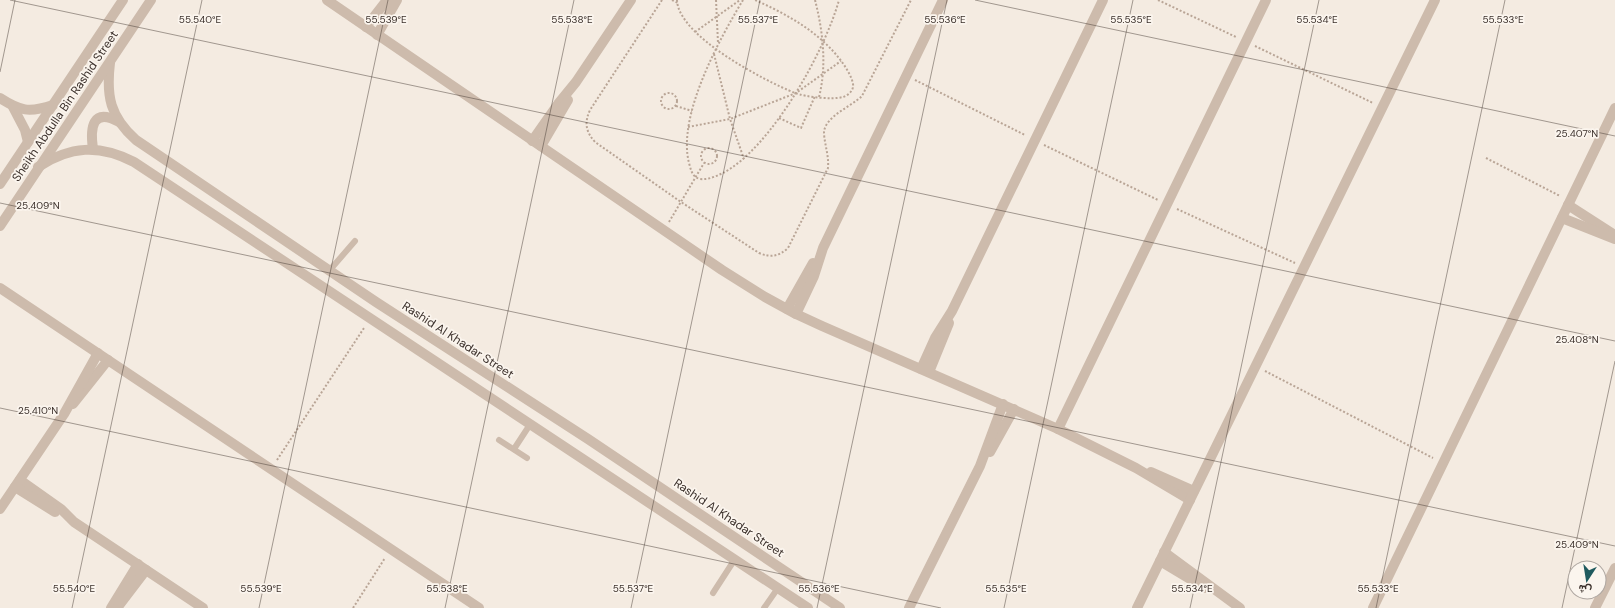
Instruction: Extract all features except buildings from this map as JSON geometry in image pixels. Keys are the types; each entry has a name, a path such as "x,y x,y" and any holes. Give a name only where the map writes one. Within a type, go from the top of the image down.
{"street":[{"name":"Sheikh Abdulla Bin Rashid Street","path":"0,184 123,0"},
{"name":"Sheikh Abdulla Bin Rashid Street","path":"0,226 151,0"},
{"path":"327,0 738,280 791,311 1058,429 1192,496"},
{"path":"366,27 387,0"},
{"path":"377,35 397,0"},
{"path":"537,143 564,108 576,82 631,0"},
{"path":"791,311 814,276 823,248 943,0"},
{"path":"925,370 945,333 952,311 1103,0"},
{"path":"1058,429 1266,0"},
{"path":"1137,608 1435,0"},
{"name":"Rashid Al Khadar Street","path":"110,63 107,83 110,103 119,122 136,140 329,271 588,439 840,608"},
{"path":"0,98 14,107 26,110 40,109 53,105"},
{"path":"14,107 25,130 28,142"},
{"path":"1373,608 1615,108"},
{"path":"93,150 91,128 95,122 100,118 106,117 119,122"},
{"path":"38,167 50,159 78,150 107,151 134,162 370,320 531,423 808,608"},
{"path":"1569,203 1615,235"},
{"path":"1562,218 1615,239"},
{"path":"0,288 479,608"},
{"path":"0,509 64,414 98,353"},
{"path":"64,414 108,360"},
{"path":"909,608 980,466 1003,404"},
{"path":"980,466 993,448 1014,409"},
{"path":"17,484 58,514 74,522 203,608"},
{"path":"1162,557 1201,586 1240,608"},
{"path":"111,608 142,567"},
{"path":"118,608 142,567"},
{"path":"1595,608 1615,568"}],"lane":[{"path":"329,271 355,241"},
{"path":"514,449 531,423"},
{"path":"499,440 527,458"},
{"path":"713,593 735,559"},
{"path":"764,608 778,588"}],"path":[{"path":"662,0 590,110 586,118 586,127 589,135 594,142 681,202 759,253 767,256 775,256 788,248 828,168 828,155 824,132 826,124 831,118 862,96 911,0"},
{"path":"672,0 678,3"},
{"path":"678,0 683,17 695,32 715,49 751,72 796,93 819,97 841,98 850,93 854,87 853,79 841,61 823,40 797,22 755,0"},
{"path":"716,0 718,43"},
{"path":"695,32 740,0"},
{"path":"743,0 715,49 702,81 688,127 686,142 688,158 692,174 701,179 714,178 730,170 744,160 757,147 796,93 823,40 839,0"},
{"path":"816,0 823,40 822,86 819,97"},
{"path":"1158,0 1382,107"},
{"path":"714,52 730,118 744,160"},
{"path":"688,127 730,118 796,93 841,61"},
{"path":"907,76 1167,204 1304,267"},
{"path":"676,106 678,99 676,95 672,93 664,94 661,101 662,105 668,109 676,106 692,111"},
{"path":"779,118 801,128 815,96"},
{"path":"708,147 712,148 717,154 715,161 708,164 704,163 700,156 701,151 708,147"},
{"path":"1486,158 1569,203"},
{"path":"664,230 704,163"},
{"path":"271,469 370,320"},
{"path":"1255,366 1443,463"},
{"path":"353,608 390,549"}]}
